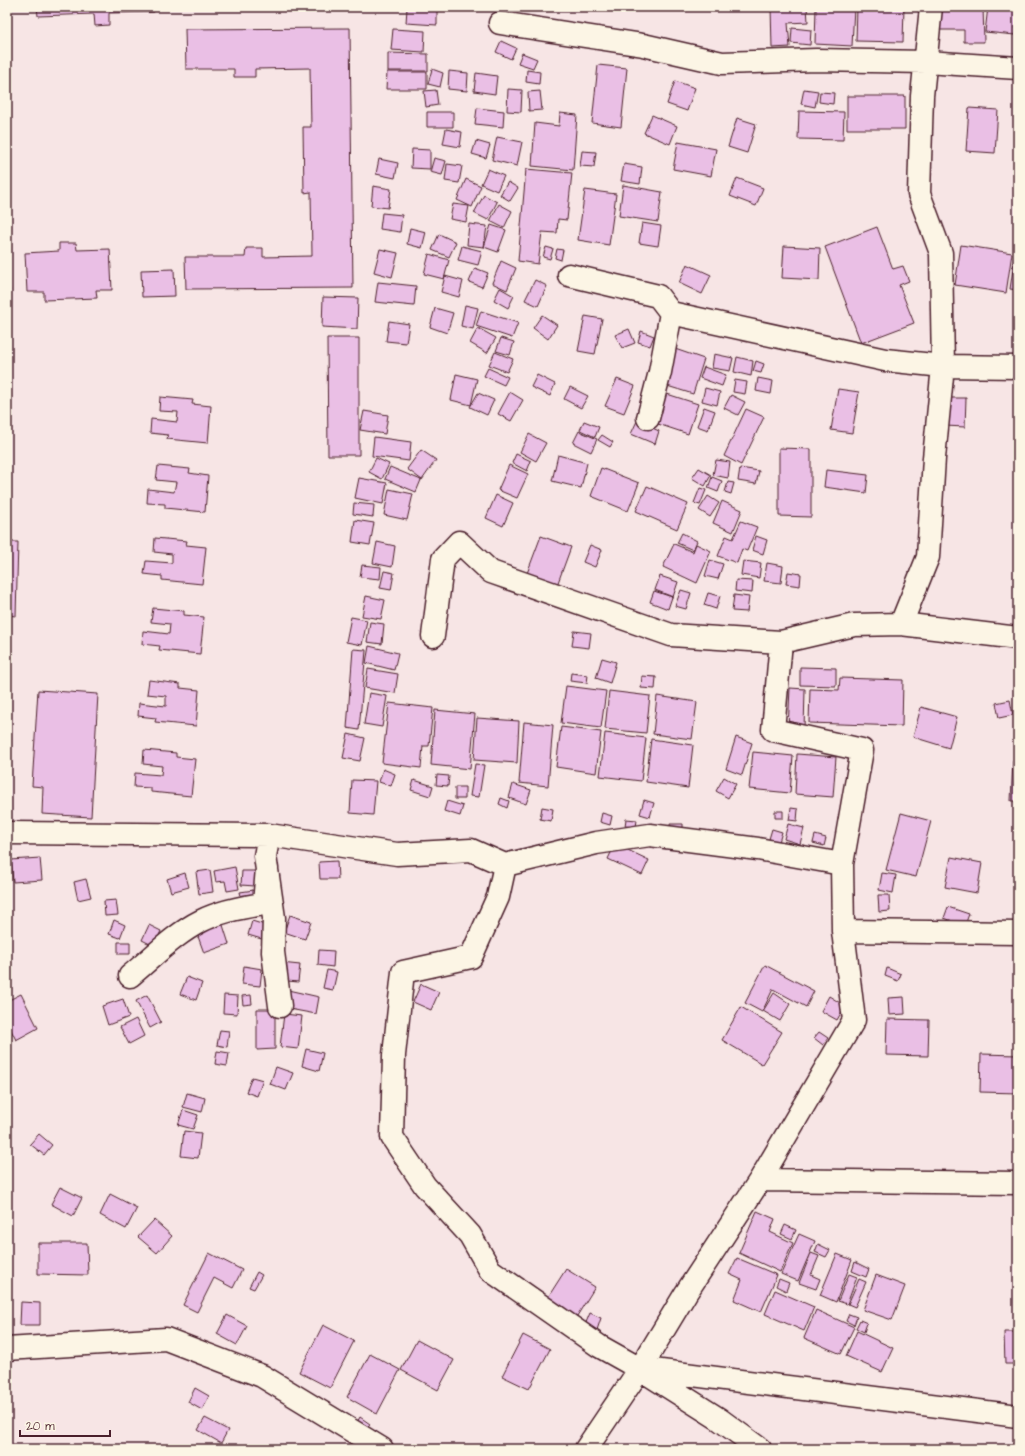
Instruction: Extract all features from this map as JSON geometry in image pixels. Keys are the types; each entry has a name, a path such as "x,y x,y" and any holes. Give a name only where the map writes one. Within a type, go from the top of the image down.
{"street":[{"path":"901,624 928,557 934,458 943,366 941,253 919,194 922,96 932,7"},
{"path":"500,23 643,45 722,63 816,60 926,62 1018,68"},
{"path":"569,275 658,296 671,313 886,360 943,366 1018,367"},
{"path":"648,418 660,372 671,313"},
{"path":"433,636 443,559 459,542 491,572 671,634 781,642 854,625 901,624 1018,638"},
{"path":"586,1449 640,1369 686,1293 760,1180 854,1020 843,931 842,864 862,750 772,730 781,642"},
{"path":"7,834 269,835 397,854 471,850 505,865 596,843 650,835 758,849 842,864"},
{"path":"269,835 265,856 274,918 273,952 280,1006"},
{"path":"505,865 498,897 471,957 403,972 394,1055 392,1137 424,1186 470,1235 490,1270 599,1346 640,1369 719,1420 760,1449"},
{"path":"130,976 169,944 201,921 236,908 264,904 267,868"},
{"path":"843,931 1018,933"},
{"path":"760,1180 1018,1183"},
{"path":"7,1349 166,1339 262,1376 382,1449"},
{"path":"640,1369 1018,1416"}],"building":[{"path":"37,7 154,7 154,12 109,13 109,25 95,26 94,14 38,16"},
{"path":"771,7 807,7 808,22 788,23 790,47 772,48"},
{"path":"816,7 854,7 852,46 815,44"},
{"path":"857,7 904,7 903,42 856,41"},
{"path":"939,7 983,7 984,42 964,42 964,30 940,30"},
{"path":"988,7 1018,7 1015,35 985,32"},
{"path":"407,8 437,10 437,25 406,23"},
{"path":"350,28 353,288 186,289 185,257 245,257 246,248 263,248 263,257 312,256 311,192 304,193 303,127 311,127 310,68 255,69 255,77 234,77 234,69 186,69 185,29"},
{"path":"792,28 811,30 810,45 791,43"},
{"path":"393,29 425,31 424,52 391,50"},
{"path":"501,41 516,48 511,59 496,52"},
{"path":"388,53 428,54 428,71 388,71"},
{"path":"522,53 537,59 533,68 518,63"},
{"path":"598,65 627,68 621,127 592,123"},
{"path":"432,69 443,73 440,87 428,84"},
{"path":"527,70 540,72 539,84 526,82"},
{"path":"449,71 468,73 467,91 448,89"},
{"path":"387,72 427,72 427,89 386,89"},
{"path":"476,73 497,76 495,94 474,91"},
{"path":"675,81 695,88 687,111 667,104"},
{"path":"508,89 522,90 521,112 507,111"},
{"path":"804,89 818,91 815,107 801,104"},
{"path":"436,90 438,105 426,107 424,91"},
{"path":"540,91 542,110 529,111 528,92"},
{"path":"820,92 834,93 833,104 819,102"},
{"path":"847,96 905,96 905,129 847,129"},
{"path":"477,108 504,111 503,127 475,124"},
{"path":"969,108 998,110 995,153 966,151"},
{"path":"799,111 844,112 843,140 798,139"},
{"path":"427,112 453,112 453,127 427,127"},
{"path":"560,113 577,115 573,170 532,166 535,123 559,126"},
{"path":"652,115 677,126 670,144 644,133"},
{"path":"737,118 756,124 747,153 728,147"},
{"path":"446,129 462,132 460,147 443,144"},
{"path":"497,137 522,142 517,166 492,160"},
{"path":"476,141 490,145 486,158 472,154"},
{"path":"678,142 716,149 711,176 673,169"},
{"path":"412,149 430,150 430,169 411,168"},
{"path":"582,151 596,152 594,167 580,166"},
{"path":"434,158 446,161 442,175 430,172"},
{"path":"379,159 398,163 395,178 376,174"},
{"path":"447,164 462,166 459,183 445,181"},
{"path":"624,164 642,167 640,184 621,181"},
{"path":"488,169 504,176 497,191 481,184"},
{"path":"526,169 572,173 567,220 558,219 557,233 542,232 538,264 518,261"},
{"path":"737,178 763,188 756,206 730,196"},
{"path":"466,179 481,186 472,207 457,200"},
{"path":"508,182 518,188 510,201 500,195"},
{"path":"623,185 662,192 658,222 619,216"},
{"path":"373,186 391,189 388,208 371,206"},
{"path":"585,190 616,194 609,245 578,240"},
{"path":"484,195 497,202 488,220 474,213"},
{"path":"453,204 469,206 466,222 450,219"},
{"path":"499,204 512,211 504,228 490,221"},
{"path":"382,213 402,215 400,232 380,229"},
{"path":"642,223 661,226 658,246 639,243"},
{"path":"469,224 487,226 484,247 467,245"},
{"path":"491,225 506,230 498,252 484,247"},
{"path":"877,227 893,269 903,266 909,281 899,285 914,323 861,343 825,247"},
{"path":"410,228 426,232 422,248 407,244"},
{"path":"439,234 456,242 449,257 432,250"},
{"path":"59,243 76,243 77,250 110,249 112,290 96,290 97,298 44,300 44,292 27,292 25,253 59,251"},
{"path":"961,245 1012,253 1006,293 955,285"},
{"path":"462,246 482,251 478,265 458,260"},
{"path":"784,246 820,248 819,280 782,278"},
{"path":"546,247 553,249 550,259 543,257"},
{"path":"380,249 398,253 392,277 374,272"},
{"path":"557,249 563,250 561,260 555,258"},
{"path":"429,254 449,260 444,279 424,274"},
{"path":"1015,256 1018,257 1018,290 1010,289"},
{"path":"501,261 516,268 507,290 492,283"},
{"path":"687,264 711,275 702,294 679,283"},
{"path":"475,268 488,273 482,287 469,282"},
{"path":"174,269 175,296 142,297 141,270"},
{"path":"7,274 10,291 7,292"},
{"path":"445,276 463,281 459,297 441,292"},
{"path":"535,280 547,286 538,306 525,300"},
{"path":"378,282 416,286 414,306 375,302"},
{"path":"500,288 514,296 508,308 494,300"},
{"path":"323,297 358,298 357,329 322,327"},
{"path":"465,305 478,308 473,329 461,326"},
{"path":"435,308 453,313 447,333 430,327"},
{"path":"481,311 518,323 512,338 476,326"},
{"path":"542,315 557,325 548,339 533,328"},
{"path":"585,316 602,319 595,354 578,351"},
{"path":"389,321 409,324 406,343 386,341"},
{"path":"478,328 496,338 487,353 470,343"},
{"path":"629,329 635,343 622,348 615,335"},
{"path":"641,331 654,336 650,346 638,342"},
{"path":"327,338 359,338 359,455 328,455"},
{"path":"501,338 514,342 510,355 496,351"},
{"path":"675,349 704,359 693,394 664,385"},
{"path":"495,352 513,359 507,372 489,365"},
{"path":"714,354 733,358 730,371 712,368"},
{"path":"737,357 753,361 751,376 734,372"},
{"path":"756,361 764,364 761,373 753,371"},
{"path":"704,367 726,375 722,386 700,378"},
{"path":"488,368 508,377 504,385 484,376"},
{"path":"456,374 477,379 471,405 451,400"},
{"path":"537,375 555,384 550,396 531,387"},
{"path":"758,378 773,381 771,394 756,391"},
{"path":"617,379 635,386 624,413 605,406"},
{"path":"735,380 747,382 745,394 733,392"},
{"path":"570,387 588,396 581,408 564,399"},
{"path":"705,388 720,392 717,405 702,401"},
{"path":"838,389 859,392 852,433 831,430"},
{"path":"510,392 523,400 511,421 498,414"},
{"path":"478,393 494,400 487,415 470,407"},
{"path":"664,393 698,404 688,434 655,423"},
{"path":"731,395 745,402 738,415 724,408"},
{"path":"160,397 193,400 192,404 211,406 208,443 167,439 168,435 150,433 151,419 177,422 178,412 159,411"},
{"path":"945,398 966,398 965,427 945,426"},
{"path":"704,407 715,411 708,430 697,426"},
{"path":"746,409 764,417 741,465 724,456"},
{"path":"364,411 388,415 385,434 360,430"},
{"path":"584,421 599,427 595,437 580,430"},
{"path":"637,421 659,431 655,444 631,434"},
{"path":"579,431 597,439 591,452 573,443"},
{"path":"529,434 546,443 536,461 520,452"},
{"path":"602,435 613,442 610,447 598,440"},
{"path":"374,437 411,442 409,461 372,456"},
{"path":"779,448 811,449 811,517 779,516"},
{"path":"421,450 436,460 422,480 407,469"},
{"path":"516,454 531,461 527,471 512,463"},
{"path":"558,455 587,463 581,488 552,481"},
{"path":"376,458 389,464 382,479 369,472"},
{"path":"716,460 730,462 728,478 713,475"},
{"path":"509,465 528,474 517,498 498,490"},
{"path":"158,466 190,469 189,473 208,476 205,512 165,508 165,504 147,503 148,489 174,492 176,482 156,480"},
{"path":"390,467 421,480 416,492 385,479"},
{"path":"601,468 639,483 628,511 591,496"},
{"path":"699,468 711,475 705,486 692,478"},
{"path":"740,468 759,471 756,484 738,481"},
{"path":"826,470 868,475 866,493 824,487"},
{"path":"712,477 722,481 718,492 708,488"},
{"path":"359,478 387,483 383,504 355,498"},
{"path":"728,482 734,483 731,494 725,492"},
{"path":"647,486 688,504 677,529 636,511"},
{"path":"700,488 706,490 700,505 694,503"},
{"path":"389,489 413,494 407,520 384,515"},
{"path":"496,495 513,503 503,526 486,518"},
{"path":"708,496 719,503 710,517 699,510"},
{"path":"722,501 742,510 733,532 713,523"},
{"path":"354,503 374,505 373,517 353,514"},
{"path":"355,520 374,523 370,545 352,542"},
{"path":"741,521 757,527 747,551 742,549 737,563 718,556 726,536 733,539"},
{"path":"682,533 697,541 693,550 677,543"},
{"path":"541,536 571,547 556,588 526,576"},
{"path":"756,536 767,540 763,554 752,550"},
{"path":"155,538 187,541 186,545 206,547 202,584 162,580 162,576 144,574 146,561 172,563 172,554 154,552"},
{"path":"7,542 18,542 16,616 7,615"},
{"path":"377,542 395,546 392,567 373,563"},
{"path":"674,544 693,552 696,544 711,551 697,583 663,567"},
{"path":"590,545 602,550 595,567 583,562"},
{"path":"710,560 723,564 718,579 705,576"},
{"path":"743,561 761,563 759,578 741,575"},
{"path":"767,563 783,566 781,583 764,581"},
{"path":"362,565 381,567 380,579 360,577"},
{"path":"384,571 394,573 391,590 380,588"},
{"path":"788,572 801,574 800,586 786,584"},
{"path":"660,576 678,582 673,597 655,590"},
{"path":"736,580 753,581 752,593 735,591"},
{"path":"681,590 691,593 686,609 675,606"},
{"path":"654,591 672,597 668,609 650,602"},
{"path":"708,593 720,596 716,609 704,605"},
{"path":"734,595 749,597 747,612 732,611"},
{"path":"366,596 385,600 381,619 362,616"},
{"path":"153,608 184,611 184,615 204,617 200,654 159,650 160,646 142,644 143,631 169,634 170,624 151,622"},
{"path":"351,617 367,620 362,645 346,642"},
{"path":"370,622 384,624 382,644 367,642"},
{"path":"574,631 591,633 589,648 572,646"},
{"path":"369,646 398,653 394,670 366,663"},
{"path":"353,649 366,650 359,730 347,728"},
{"path":"602,658 616,662 610,683 596,678"},
{"path":"800,667 836,668 836,686 800,685"},
{"path":"368,669 398,674 395,693 365,688"},
{"path":"571,673 588,675 587,683 570,681"},
{"path":"642,676 656,677 655,689 641,688"},
{"path":"840,678 903,680 902,726 809,723 810,689 839,690"},
{"path":"149,680 180,684 180,688 199,690 196,726 155,722 156,718 138,716 139,703 166,706 166,696 147,694"},
{"path":"566,686 606,691 601,728 561,723"},
{"path":"790,688 805,689 804,729 788,729"},
{"path":"38,690 98,694 91,817 42,814 43,787 32,786"},
{"path":"609,691 650,696 646,733 605,729"},
{"path":"369,693 387,696 382,727 364,724"},
{"path":"657,696 697,702 692,739 653,734"},
{"path":"1010,700 1013,715 999,718 996,703"},
{"path":"389,703 433,708 429,746 423,746 421,768 382,763"},
{"path":"921,707 957,717 949,748 913,737"},
{"path":"435,710 475,714 470,769 431,765"},
{"path":"477,718 519,721 517,763 474,760"},
{"path":"524,722 553,725 548,786 519,783"},
{"path":"561,727 601,732 596,773 556,767"},
{"path":"605,733 646,738 641,781 600,776"},
{"path":"348,734 365,738 360,761 343,758"},
{"path":"736,737 752,743 742,775 726,769"},
{"path":"651,739 693,745 688,788 646,782"},
{"path":"144,750 176,753 176,757 195,759 191,796 151,792 151,788 134,787 135,773 161,775 162,766 143,764"},
{"path":"753,752 793,756 790,793 749,789"},
{"path":"797,754 836,757 833,797 795,794"},
{"path":"1013,760 1018,761 1018,801 1011,801"},
{"path":"475,764 484,765 479,797 470,796"},
{"path":"383,769 395,774 391,786 379,782"},
{"path":"437,775 449,776 448,786 436,785"},
{"path":"724,777 736,784 728,798 716,791"},
{"path":"352,780 376,781 373,815 350,813"},
{"path":"414,780 433,786 430,796 411,790"},
{"path":"513,784 531,790 526,804 509,798"},
{"path":"455,787 465,787 465,799 455,799"},
{"path":"501,798 509,801 507,808 499,804"},
{"path":"644,800 654,803 650,817 640,814"},
{"path":"447,801 463,806 460,816 444,811"},
{"path":"542,807 553,809 551,821 540,819"},
{"path":"791,808 798,809 797,821 789,820"},
{"path":"775,811 783,811 783,818 775,818"},
{"path":"602,813 612,816 610,825 600,822"},
{"path":"901,813 931,821 916,877 886,870"},
{"path":"626,819 637,820 636,827 625,826"},
{"path":"670,824 683,824 683,833 671,833"},
{"path":"788,824 804,828 800,844 784,839"},
{"path":"772,829 782,832 779,842 769,839"},
{"path":"815,835 826,838 824,846 813,843"},
{"path":"615,844 649,860 642,875 608,859"},
{"path":"951,857 982,863 977,893 945,887"},
{"path":"40,858 42,880 13,882 11,860"},
{"path":"337,861 338,879 320,879 319,862"},
{"path":"235,867 239,889 227,891 225,881 216,882 214,871"},
{"path":"210,870 213,892 199,894 196,872"},
{"path":"242,871 256,871 255,886 241,885"},
{"path":"185,873 189,887 171,892 167,879"},
{"path":"882,873 896,875 893,893 879,890"},
{"path":"86,879 91,897 78,900 74,882"},
{"path":"254,890 255,898 242,900 240,892"},
{"path":"878,895 889,895 890,911 879,912"},
{"path":"116,900 118,915 105,916 104,901"},
{"path":"948,907 969,914 965,925 944,918"},
{"path":"290,915 311,922 305,939 284,932"},
{"path":"114,920 125,925 120,938 109,934"},
{"path":"252,921 268,926 265,940 248,935"},
{"path":"222,922 229,944 204,953 196,931"},
{"path":"149,925 161,931 154,946 142,940"},
{"path":"118,942 130,942 130,954 118,954"},
{"path":"319,950 334,951 333,967 318,965"},
{"path":"281,963 300,965 298,982 278,980"},
{"path":"765,965 814,991 806,1007 773,989 762,1012 745,1003"},
{"path":"244,966 262,969 260,986 242,984"},
{"path":"887,968 901,974 898,981 885,976"},
{"path":"327,970 337,972 333,990 323,988"},
{"path":"187,977 202,983 196,1000 180,994"},
{"path":"421,984 439,992 431,1010 413,1002"},
{"path":"288,990 319,997 316,1014 284,1008"},
{"path":"774,993 790,1004 780,1021 763,1011"},
{"path":"21,994 38,1028 16,1040 7,1022 7,1001"},
{"path":"147,995 161,1022 150,1028 136,1001"},
{"path":"224,995 238,996 237,1014 223,1013"},
{"path":"251,995 252,1004 243,1005 242,996"},
{"path":"829,996 845,1006 837,1020 821,1011"},
{"path":"904,997 905,1014 889,1015 888,998"},
{"path":"123,999 129,1017 108,1025 102,1006"},
{"path":"741,1007 782,1032 762,1064 722,1040"},
{"path":"257,1009 275,1009 275,1049 257,1050"},
{"path":"284,1014 302,1016 298,1049 280,1047"},
{"path":"136,1019 144,1036 129,1044 120,1027"},
{"path":"887,1019 929,1020 928,1056 886,1055"},
{"path":"220,1030 229,1031 227,1047 217,1045"},
{"path":"819,1032 828,1038 823,1045 814,1038"},
{"path":"306,1049 323,1053 319,1071 302,1066"},
{"path":"217,1051 229,1053 227,1066 215,1064"},
{"path":"981,1054 1018,1055 1018,1093 980,1092"},
{"path":"276,1067 293,1073 286,1090 270,1084"},
{"path":"252,1077 263,1080 257,1096 246,1092"},
{"path":"187,1093 205,1098 202,1112 183,1107"},
{"path":"183,1110 198,1115 193,1129 178,1125"},
{"path":"184,1131 201,1133 198,1158 181,1156"},
{"path":"39,1134 52,1145 44,1155 30,1144"},
{"path":"60,1187 82,1198 73,1216 51,1204"},
{"path":"110,1194 137,1208 126,1229 100,1215"},
{"path":"757,1211 775,1219 770,1232 793,1243 780,1272 739,1253"},
{"path":"154,1220 172,1236 157,1253 138,1237"},
{"path":"785,1225 796,1230 792,1239 781,1234"},
{"path":"799,1234 815,1241 798,1281 781,1274"},
{"path":"38,1243 87,1243 88,1275 38,1274"},
{"path":"818,1244 830,1250 826,1257 815,1252"},
{"path":"209,1253 242,1270 233,1288 214,1278 197,1312 183,1305"},
{"path":"811,1253 819,1256 811,1275 820,1279 816,1289 799,1283"},
{"path":"837,1254 852,1260 836,1302 820,1295"},
{"path":"737,1258 777,1275 761,1312 734,1300 742,1280 729,1274"},
{"path":"855,1262 869,1269 866,1277 852,1271"},
{"path":"566,1269 595,1287 572,1324 543,1305"},
{"path":"257,1272 262,1275 254,1289 249,1287"},
{"path":"849,1274 857,1277 847,1304 838,1301"},
{"path":"876,1275 905,1286 892,1320 863,1310"},
{"path":"779,1279 789,1283 786,1291 776,1286"},
{"path":"859,1279 866,1282 855,1307 848,1304"},
{"path":"775,1290 814,1307 804,1331 765,1314"},
{"path":"21,1302 40,1303 40,1325 20,1325"},
{"path":"816,1310 854,1327 841,1354 804,1338"},
{"path":"590,1313 601,1318 597,1330 585,1325"},
{"path":"849,1314 857,1317 854,1325 846,1321"},
{"path":"227,1315 247,1326 237,1345 217,1334"},
{"path":"860,1320 867,1323 864,1332 856,1328"},
{"path":"323,1325 354,1341 330,1388 299,1372"},
{"path":"857,1331 893,1348 882,1372 846,1356"},
{"path":"1004,1332 1018,1332 1018,1364 1005,1364"},
{"path":"523,1335 550,1349 529,1389 502,1376"},
{"path":"417,1340 454,1360 438,1390 401,1370"},
{"path":"370,1354 400,1370 377,1414 347,1397"},
{"path":"195,1388 209,1396 202,1410 188,1402"},
{"path":"360,1417 370,1424 365,1432 355,1426"},
{"path":"205,1418 228,1430 221,1443 198,1430"}]}
